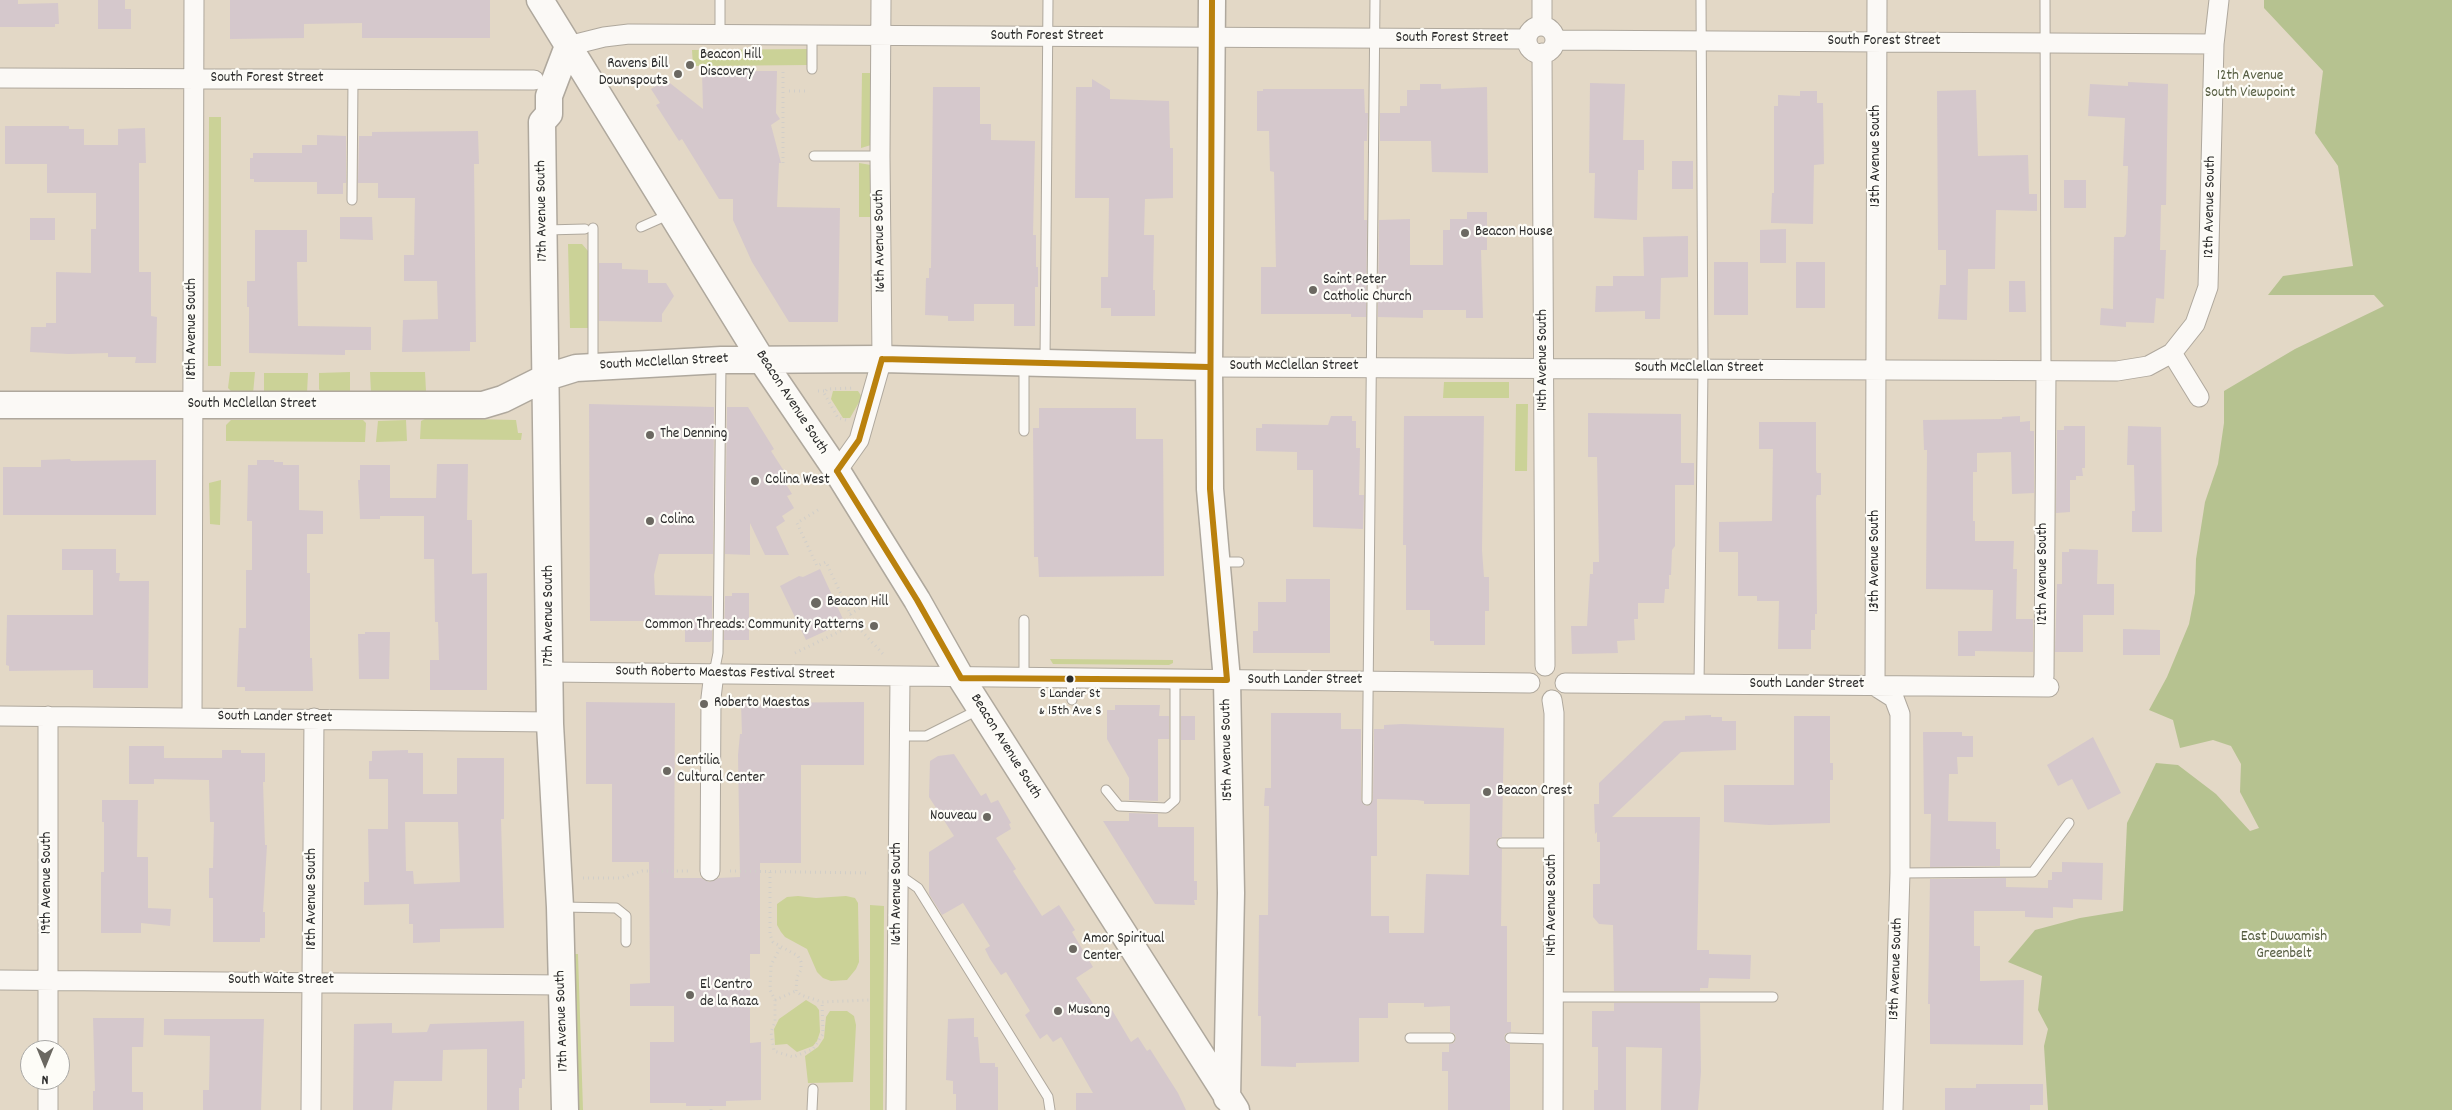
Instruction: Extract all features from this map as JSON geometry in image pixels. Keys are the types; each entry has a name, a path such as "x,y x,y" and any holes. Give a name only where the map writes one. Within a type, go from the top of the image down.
{"main road":[{"name":"Beacon Avenue South","path":"540,0 761,359 837,471 917,600 961,678 1230,1105"},
{"name":"15th Avenue South","path":"1212,0 1210,489 1228,562 1227,680 1231,892 1230,1105"},
{"path":"534,80 568,46"},
{"name":"17th Avenue South","path":"565,1110 560,907 550,722 547,377 542,122 548,114 548,96 568,46"},
{"name":"17th Avenue South","path":"534,80 534,114 542,122"},
{"name":"South McClellan Street","path":"0,405 483,405 503,399 547,377 576,368 721,360 882,359 1209,367"}],"street":[{"name":"18th Avenue South","path":"192,717 194,0"},
{"name":"16th Avenue South","path":"837,471 859,440 882,359 880,156 882,0"},
{"path":"1542,0 1542,26"},
{"name":"13th Avenue South","path":"1877,0 1875,686 1894,698 1900,714 1900,873 1893,1110"},
{"name":"12th Avenue South","path":"2172,353 2195,324 2208,287 2214,44 2219,0"},
{"path":"1542,26 1552,30 1549,47 1533,51 1527,39 1534,28 1542,26"},
{"name":"South Forest Street","path":"568,46 604,36 629,34 1527,39"},
{"name":"South Forest Street","path":"1549,47 1701,41 2214,44"},
{"name":"14th Avenue South","path":"1545,666 1544,368 1549,47"},
{"name":"South Forest Street","path":"0,78 534,80"},
{"path":"2172,353 2199,397"},
{"name":"South McClellan Street","path":"1209,367 2117,371 2148,366 2172,353"},
{"name":"12th Avenue South","path":"2045,687 2046,370"},
{"path":"1545,666 1554,667 1560,671 1565,683 1560,696 1552,700 1535,695 1530,683 1535,670 1545,666"},
{"name":"South Roberto Maestas Festival Street","path":"550,672 900,677"},
{"path":"710,871 711,698 714,673"},
{"name":"16th Avenue South","path":"896,1110 900,677"},
{"name":"South Lander Street","path":"900,677 1530,683"},
{"name":"South Lander Street","path":"1565,683 2045,687"},
{"name":"14th Avenue South","path":"1552,700 1554,712 1553,1110"},
{"name":"South Lander Street","path":"0,716 550,722"},
{"name":"19th Avenue South","path":"48,716 48,1040"},
{"name":"18th Avenue South","path":"311,1110 314,718"},
{"name":"South Waite Street","path":"0,980 313,981 562,985"},
{"path":"48,1090 48,1110"}],"lane":[{"path":"720,0 720,35"},
{"path":"1024,431 1034,363 1048,0"},
{"path":"1367,800 1375,0"},
{"path":"1699,684 1703,369 1701,0"},
{"path":"2045,0 2046,370"},
{"path":"812,35 812,69"},
{"path":"352,200 353,80"},
{"path":"814,156 880,156"},
{"path":"641,227 672,214"},
{"path":"543,230 589,229 593,367"},
{"path":"714,673 718,653 721,360"},
{"path":"1024,620 1024,678"},
{"path":"1071,679 1072,700"},
{"path":"1106,790 1119,806 1166,808 1171,805 1174,800 1175,680"},
{"path":"899,736 926,736 981,709"},
{"path":"1900,873 2033,872 2068,823"},
{"path":"1502,843 1554,843"},
{"path":"898,874 918,888 1048,1097 1050,1110"},
{"path":"560,907 616,908 626,916 626,942"},
{"path":"1552,997 1773,997"},
{"path":"1410,1038 1450,1038"},
{"path":"1510,1038 1552,1039"},
{"path":"812,1110 813,1089"}],"path":[{"path":"782,163 783,69"},
{"path":"788,91 807,91"},
{"path":"818,390 860,388"},
{"path":"825,390 824,396 838,418 845,420"},
{"path":"818,510 797,522 817,566 826,562 856,624 885,656"},
{"path":"850,614 878,598"},
{"path":"791,655 856,624"},
{"path":"770,872 770,935 780,948 798,956 801,962 801,970 797,976 796,991"},
{"path":"780,948 771,965 770,990 775,1000 775,1022 771,1032 774,1050 793,1056 813,1049 820,1042 822,1034 822,1002"},
{"path":"775,1000 796,991"},
{"path":"796,991 801,995 822,1002 870,1000"}],"green space":[{"name":"East Duwamish Greenbelt","path":"2264,0 2452,0 2452,1110 2048,1110 2044,1046 2048,1029 2038,1010 2042,976 2008,962 2035,930 2080,918 2123,911 2127,823 2156,763 2178,765 2216,794 2250,831 2259,828 2240,792 2241,764 2231,746 2213,740 2180,748 2173,720 2149,710 2167,677 2189,624 2195,593 2196,559 2205,502 2218,464 2224,423 2224,391 2295,349 2384,306 2374,295 2268,295 2283,276 2353,266 2338,166 2315,133 2323,71 2264,8"},
{"path":"809,49 809,65 693,66 692,50"},
{"path":"862,73 872,73 871,145 861,148"},
{"path":"209,117 221,117 221,366 208,366"},
{"path":"859,163 871,165 872,217 859,217"},
{"path":"568,244 582,244 588,251 588,328 570,328"},
{"path":"230,372 255,372 253,394 233,393 228,388"},
{"path":"350,372 350,393 322,394 319,389 319,373"},
{"path":"370,372 425,372 426,391 371,393"},
{"path":"264,373 308,373 307,393 266,394 264,392"},
{"path":"1444,382 1509,382 1509,398 1443,398"},
{"path":"833,391 858,391 862,397 850,418 843,418 831,399"},
{"path":"1516,404 1528,404 1527,471 1515,471"},
{"path":"427,418 516,420 518,433 522,433 521,440 420,439 421,421"},
{"path":"231,420 363,420 366,423 365,442 226,441 226,425"},
{"path":"406,420 407,441 376,442 378,421"},
{"path":"221,480 220,525 210,524 209,483"},
{"path":"1050,659 1173,660 1173,663 1169,665 1053,664"},
{"path":"846,896 855,898 858,903 859,962 847,980 831,981 823,978 817,972 807,949 785,937 781,932 777,925 777,904 787,897 816,898"},
{"path":"870,905 884,906 883,1110 870,1110"},
{"path":"574,954 578,954 583,1110 578,1110"},
{"path":"806,1000 819,1010 820,1032 817,1041 813,1046 797,1052 787,1044 775,1045 774,1029 779,1019"},
{"path":"830,1011 847,1011 854,1016 856,1025 853,1082 808,1083 805,1056 818,1047 824,1038 826,1017"}],"building":[{"path":"0,0 18,0 18,4 58,3 59,24 55,24 55,27 0,27"},
{"path":"98,0 125,0 125,9 131,9 131,29 98,29"},
{"path":"230,0 490,0 490,38 362,38 362,23 304,24 304,38 230,39"},
{"path":"702,71 777,71 776,113 780,119 771,125 781,163 779,163 777,207 840,208 838,322 789,322 752,262 733,220 733,199 719,199 682,139 679,141 656,105 660,103 651,89 666,80 703,109"},
{"path":"1092,79 1110,90 1110,99 1169,101 1170,148 1173,148 1173,198 1145,199 1144,235 1154,235 1153,290 1155,290 1155,316 1111,316 1111,308 1101,308 1101,277 1108,277 1109,198 1075,198 1076,87 1092,87"},
{"path":"2128,82 2168,84 2166,205 2161,205 2160,250 2166,250 2164,299 2156,298 2154,323 2126,322 2126,327 2100,325 2101,308 2113,309 2114,237 2124,237 2126,234 2128,166 2123,166 2125,118 2088,116 2090,84 2128,86"},
{"path":"1590,83 1625,84 1623,140 1644,140 1644,170 1638,170 1637,220 1594,218 1595,173 1589,173"},
{"path":"1420,84 1441,84 1441,89 1487,87 1488,173 1432,172 1431,141 1380,141 1380,113 1400,113 1400,106 1407,106 1407,90 1420,90"},
{"path":"933,87 980,87 980,124 991,124 991,140 1035,141 1033,235 1036,235 1038,287 1035,287 1035,326 1014,326 1014,304 974,304 974,321 948,321 948,316 925,315 926,278 929,278 929,268 931,268"},
{"path":"1263,89 1364,89 1365,113 1368,113 1367,141 1364,141 1364,220 1367,220 1366,317 1351,317 1351,314 1261,314 1261,267 1276,267 1274,172 1270,171 1269,131 1257,131 1257,91 1263,91"},
{"path":"1976,90 1978,156 2028,155 2029,194 2037,194 2037,211 1996,210 1995,269 1968,269 1967,320 1938,319 1940,285 1946,285 1946,250 1938,250 1937,91"},
{"path":"1800,91 1817,91 1817,103 1823,103 1824,164 1814,165 1813,224 1771,223 1772,193 1774,193 1774,106 1778,106 1778,95 1800,96"},
{"path":"5,126 69,126 69,129 84,129 84,145 118,145 118,129 145,128 146,163 139,163 139,272 151,272 151,316 157,317 156,363 135,363 136,357 108,357 108,353 68,354 30,352 31,327 46,327 46,323 56,323 56,272 91,273 91,229 96,229 96,193 47,193 47,164 5,164"},
{"path":"478,131 479,164 474,164 476,342 470,342 470,351 402,352 403,320 438,319 437,281 404,281 404,255 414,255 415,198 378,198 378,183 358,183 359,136 372,136 372,132"},
{"path":"317,135 346,136 346,183 343,183 343,194 317,194 317,182 254,182 254,179 250,179 250,158 253,158 253,153 302,153 302,145 317,145"},
{"path":"1672,161 1693,161 1693,189 1672,189"},
{"path":"2064,180 2086,180 2086,208 2064,208"},
{"path":"1467,212 1487,212 1487,250 1481,250 1483,318 1466,318 1466,310 1423,310 1423,318 1378,317 1379,220 1410,219 1410,265 1443,265 1443,230 1450,230 1450,219 1467,219"},
{"path":"340,217 372,217 373,240 340,239"},
{"path":"30,218 55,218 55,240 30,240"},
{"path":"1786,229 1786,263 1760,263 1760,230"},
{"path":"255,230 307,230 307,262 297,262 298,326 371,327 371,350 345,350 345,355 249,353 247,281 255,281"},
{"path":"1688,236 1688,277 1661,278 1660,319 1645,319 1645,311 1595,312 1596,286 1613,286 1613,276 1644,276 1643,237"},
{"path":"1714,262 1748,262 1748,315 1714,315"},
{"path":"1796,262 1825,262 1825,308 1796,308"},
{"path":"599,263 622,263 622,269 648,270 648,283 666,283 674,296 662,314 662,322 599,321"},
{"path":"2009,281 2025,281 2026,312 2009,312"},
{"path":"589,404 714,407 713,554 659,554 654,575 655,595 712,596 712,640 710,642 685,642 685,621 590,621"},
{"name":"Colina West","path":"727,407 748,407 774,449 771,451 784,471 780,474 792,494 787,496 794,508 782,516 785,521 776,527 789,555 765,555 750,523 750,555 725,554"},
{"path":"1039,408 1136,408 1136,439 1163,439 1164,576 1039,577 1038,557 1034,557 1033,428 1039,428"},
{"path":"1588,413 1681,414 1681,463 1694,463 1694,485 1675,485 1675,546 1672,550 1669,589 1665,589 1664,603 1638,603 1638,619 1634,619 1635,640 1617,641 1618,653 1572,654 1571,626 1587,626 1590,574 1593,574 1593,562 1599,562 1597,457 1588,457"},
{"path":"1331,416 1352,416 1352,421 1356,421 1356,448 1360,448 1359,495 1364,495 1363,529 1313,527 1313,470 1297,470 1297,452 1256,451 1256,428 1262,428 1262,424 1328,425"},
{"path":"1404,416 1484,416 1482,550 1484,577 1489,577 1489,611 1485,611 1485,645 1434,645 1434,641 1430,641 1430,610 1406,610 1406,545 1403,545"},
{"path":"2020,416 2020,422 2030,421 2030,431 2034,431 2034,493 2012,494 2011,452 1977,453 1977,472 1973,472 1973,521 1975,521 1975,541 2014,541 2013,569 2017,569 2016,619 2033,619 2033,652 1975,651 1975,656 1958,656 1958,631 1992,631 1993,590 1926,589 1927,450 1924,450 1923,420 2002,419 2002,417"},
{"path":"1759,422 1816,422 1816,470 1817,473 1821,473 1821,495 1817,495 1816,498 1817,614 1815,614 1815,630 1811,630 1811,649 1778,649 1779,601 1757,601 1757,596 1738,596 1738,552 1719,552 1719,522 1772,521 1773,449 1759,449"},
{"path":"2064,426 2085,426 2085,468 2082,468 2083,476 2076,476 2076,480 2070,480 2070,512 2056,513 2057,430 2064,430"},
{"path":"2128,426 2161,427 2162,532 2132,532 2132,511 2135,511 2134,465 2127,465"},
{"path":"70,459 71,461 156,460 156,515 3,515 3,467 41,467 41,460"},
{"path":"257,460 274,460 274,462 283,462 283,465 299,465 299,510 323,511 323,534 307,534 307,573 310,573 310,658 312,658 313,691 245,691 245,687 237,687 239,628 246,628 246,570 252,570 252,521 247,521 248,465 257,465"},
{"path":"437,464 468,464 467,520 472,520 472,574 487,573 487,690 430,690 430,660 439,660 438,622 435,622 434,559 424,559 424,516 380,516 380,519 360,519 358,480 360,480 360,465 390,465 390,498 436,498"},
{"path":"62,549 116,549 116,573 120,573 119,581 149,581 148,688 93,688 93,670 9,671 9,666 6,665 7,615 93,615 93,570 62,570"},
{"path":"2069,549 2098,550 2097,584 2114,584 2114,615 2083,615 2083,652 2055,652 2057,584 2062,584 2062,552 2069,552"},
{"path":"820,569 843,619 827,627 828,630 806,640 780,586 799,576 803,577"},
{"path":"1286,579 1330,579 1330,653 1253,653 1253,631 1258,631 1258,602 1286,602"},
{"path":"732,593 749,593 749,640 724,640 725,596 732,596"},
{"path":"2123,629 2160,630 2160,655 2123,655"},
{"path":"365,632 390,632 389,679 359,679 358,634 365,634"},
{"path":"586,702 675,703 674,878 701,878 709,882 719,878 740,877 738,755 740,734 742,734 741,703 864,702 864,765 801,765 801,863 760,863 760,954 750,954 750,1043 761,1042 761,1100 726,1101 726,1106 686,1106 686,1103 650,1103 650,1042 674,1042 674,1006 630,1006 630,984 650,983 649,862 612,862 612,784 586,784"},
{"path":"1115,705 1160,705 1159,716 1169,716 1169,739 1158,739 1158,801 1129,800 1129,778 1107,739 1107,710 1115,710"},
{"path":"1271,713 1341,713 1341,729 1361,729 1361,800 1366,806 1370,805 1373,800 1374,729 1384,729 1384,725 1402,724 1504,728 1502,837 1497,839 1496,843 1502,849 1501,926 1507,926 1507,1022 1511,1022 1511,1032 1505,1034 1504,1038 1506,1043 1510,1044 1510,1110 1448,1110 1448,1071 1442,1071 1442,1052 1449,1052 1449,1044 1454,1043 1456,1038 1455,1034 1450,1032 1450,1006 1424,1007 1424,1003 1388,1003 1388,1018 1359,1018 1359,1062 1296,1063 1296,1067 1261,1066 1261,1016 1258,1016 1259,915 1268,915 1269,806 1264,806 1265,788 1271,788","holes":["1377,799 1424,801 1424,804 1470,804 1469,875 1426,874 1424,933 1389,933 1389,916 1371,916 1371,856 1377,856"]},
{"path":"1711,715 1711,717 1722,717 1722,721 1736,721 1736,750 1681,752 1612,817 1700,817 1697,950 1709,950 1709,954 1751,955 1750,979 1709,978 1708,988 1700,988 1700,991 1614,991 1613,925 1599,924 1593,917 1593,884 1600,884 1600,842 1597,842 1597,832 1595,834 1594,804 1599,804 1599,783 1664,721 1685,720 1685,716"},
{"path":"1181,716 1195,716 1195,740 1181,740"},
{"path":"1794,716 1830,716 1830,763 1833,763 1833,780 1830,780 1830,823 1769,825 1724,822 1724,785 1794,785"},
{"path":"1923,732 1962,732 1962,736 1973,736 1973,757 1957,757 1958,774 1949,774 1948,821 1996,822 1996,849 2000,849 2000,866 1930,867 1931,814 1924,814"},
{"path":"2093,737 2121,793 2088,810 2072,779 2058,786 2047,765"},
{"path":"129,746 164,746 164,758 222,758 222,750 241,750 241,753 265,753 265,782 263,782 265,845 267,845 263,912 265,912 265,938 260,938 260,942 213,942 213,898 209,898 209,868 213,868 214,822 210,822 209,780 154,779 154,784 129,784"},
{"path":"408,750 408,753 423,753 423,794 457,794 457,758 504,758 504,819 501,819 504,928 440,929 440,942 413,943 413,924 409,924 409,904 364,905 364,882 369,882 368,829 388,829 388,779 369,779 369,761 372,761 372,751","holes":["405,822 458,822 460,882 414,884 413,871 406,871"]},
{"path":"954,754 981,796 986,793 991,803 998,800 1011,823 1009,824 1011,829 996,838 1016,869 1013,871 1042,916 1059,905 1075,930 1072,932 1093,967 1076,978 1102,1017 1112,1010 1131,1042 1138,1037 1147,1051 1150,1049 1178,1093 1186,1110 1076,1110 1076,1093 1093,1093 1061,1037 1053,1042 1047,1034 1040,1039 1025,1015 1030,1011 1006,972 1001,975 990,959 985,949 990,946 963,903 942,915 929,894 929,852 954,836 929,797 930,761 938,756"},
{"path":"102,800 138,800 137,857 148,857 148,908 171,909 170,926 141,923 141,933 101,933 101,872 104,872"},
{"path":"1129,813 1158,814 1158,827 1194,827 1194,881 1197,881 1197,900 1194,900 1195,905 1155,904 1103,821 1129,821"},
{"path":"2062,862 2103,863 2102,900 2073,899 2073,908 2053,907 2053,918 2025,917 2025,911 1974,911 1974,946 1980,946 1980,981 2024,980 2023,1045 1930,1044 1930,1004 1928,1004 1930,879 2006,878 2006,887 2048,888 2048,880 2052,880 2052,872 2062,872"},
{"path":"1614,1003 1700,1003 1701,1072 1698,1110 1661,1110 1662,1048 1626,1047 1626,1110 1594,1110 1594,1090 1598,1090 1598,1047 1592,1047 1592,1011 1614,1011"},
{"path":"93,1018 144,1018 143,1047 132,1047 132,1092 143,1092 143,1110 93,1110 93,1091 95,1091"},
{"path":"974,1018 974,1037 978,1037 980,1063 995,1063 995,1067 998,1067 998,1110 956,1110 956,1094 953,1094 953,1081 946,1080 948,1019"},
{"path":"164,1019 264,1019 261,1110 203,1110 203,1090 209,1090 210,1036 164,1035"},
{"path":"524,1021 525,1079 522,1079 522,1088 519,1088 519,1110 487,1110 487,1049 443,1050 442,1081 394,1081 392,1110 353,1110 354,1024 392,1023 392,1033 427,1032 430,1024"},
{"path":"1976,1084 2043,1084 2043,1105 2030,1105 2030,1110 1945,1110 1945,1088 1976,1088"}],"transit line":[{"path":"961,678 1227,680 1210,489 1212,0"},
{"path":"882,359 1209,367"},
{"path":"837,471 859,440 882,359"},
{"path":"837,471 917,600 961,678"}],"place":[{"name":"Beacon Hill Discovery","path":"690,65"},
{"name":"Ravens Bill Downspouts","path":"678,74"},
{"name":"Beacon House","path":"1465,233"},
{"name":"Saint Peter Catholic Church","path":"1313,290"},
{"name":"The Denning","path":"650,435"},
{"name":"Colina West","path":"755,481"},
{"name":"Colina","path":"650,521"},
{"name":"Beacon Hill","path":"816,603"},
{"name":"Common Threads: Community Patterns","path":"874,626"},
{"name":"S Lander St & 15th Ave S","path":"1070,679"},
{"name":"Roberto Maestas","path":"704,704"},
{"name":"Centilia Cultural Center","path":"667,771"},
{"name":"Beacon Crest","path":"1487,792"},
{"name":"Nouveau","path":"987,817"},
{"name":"Amor Spiritual Center","path":"1073,949"},
{"name":"El Centro de la Raza","path":"690,995"},
{"name":"Musang","path":"1058,1011"}],"park label":[{"name":"12th Avenue South Viewpoint","path":"2250,86"}]}
